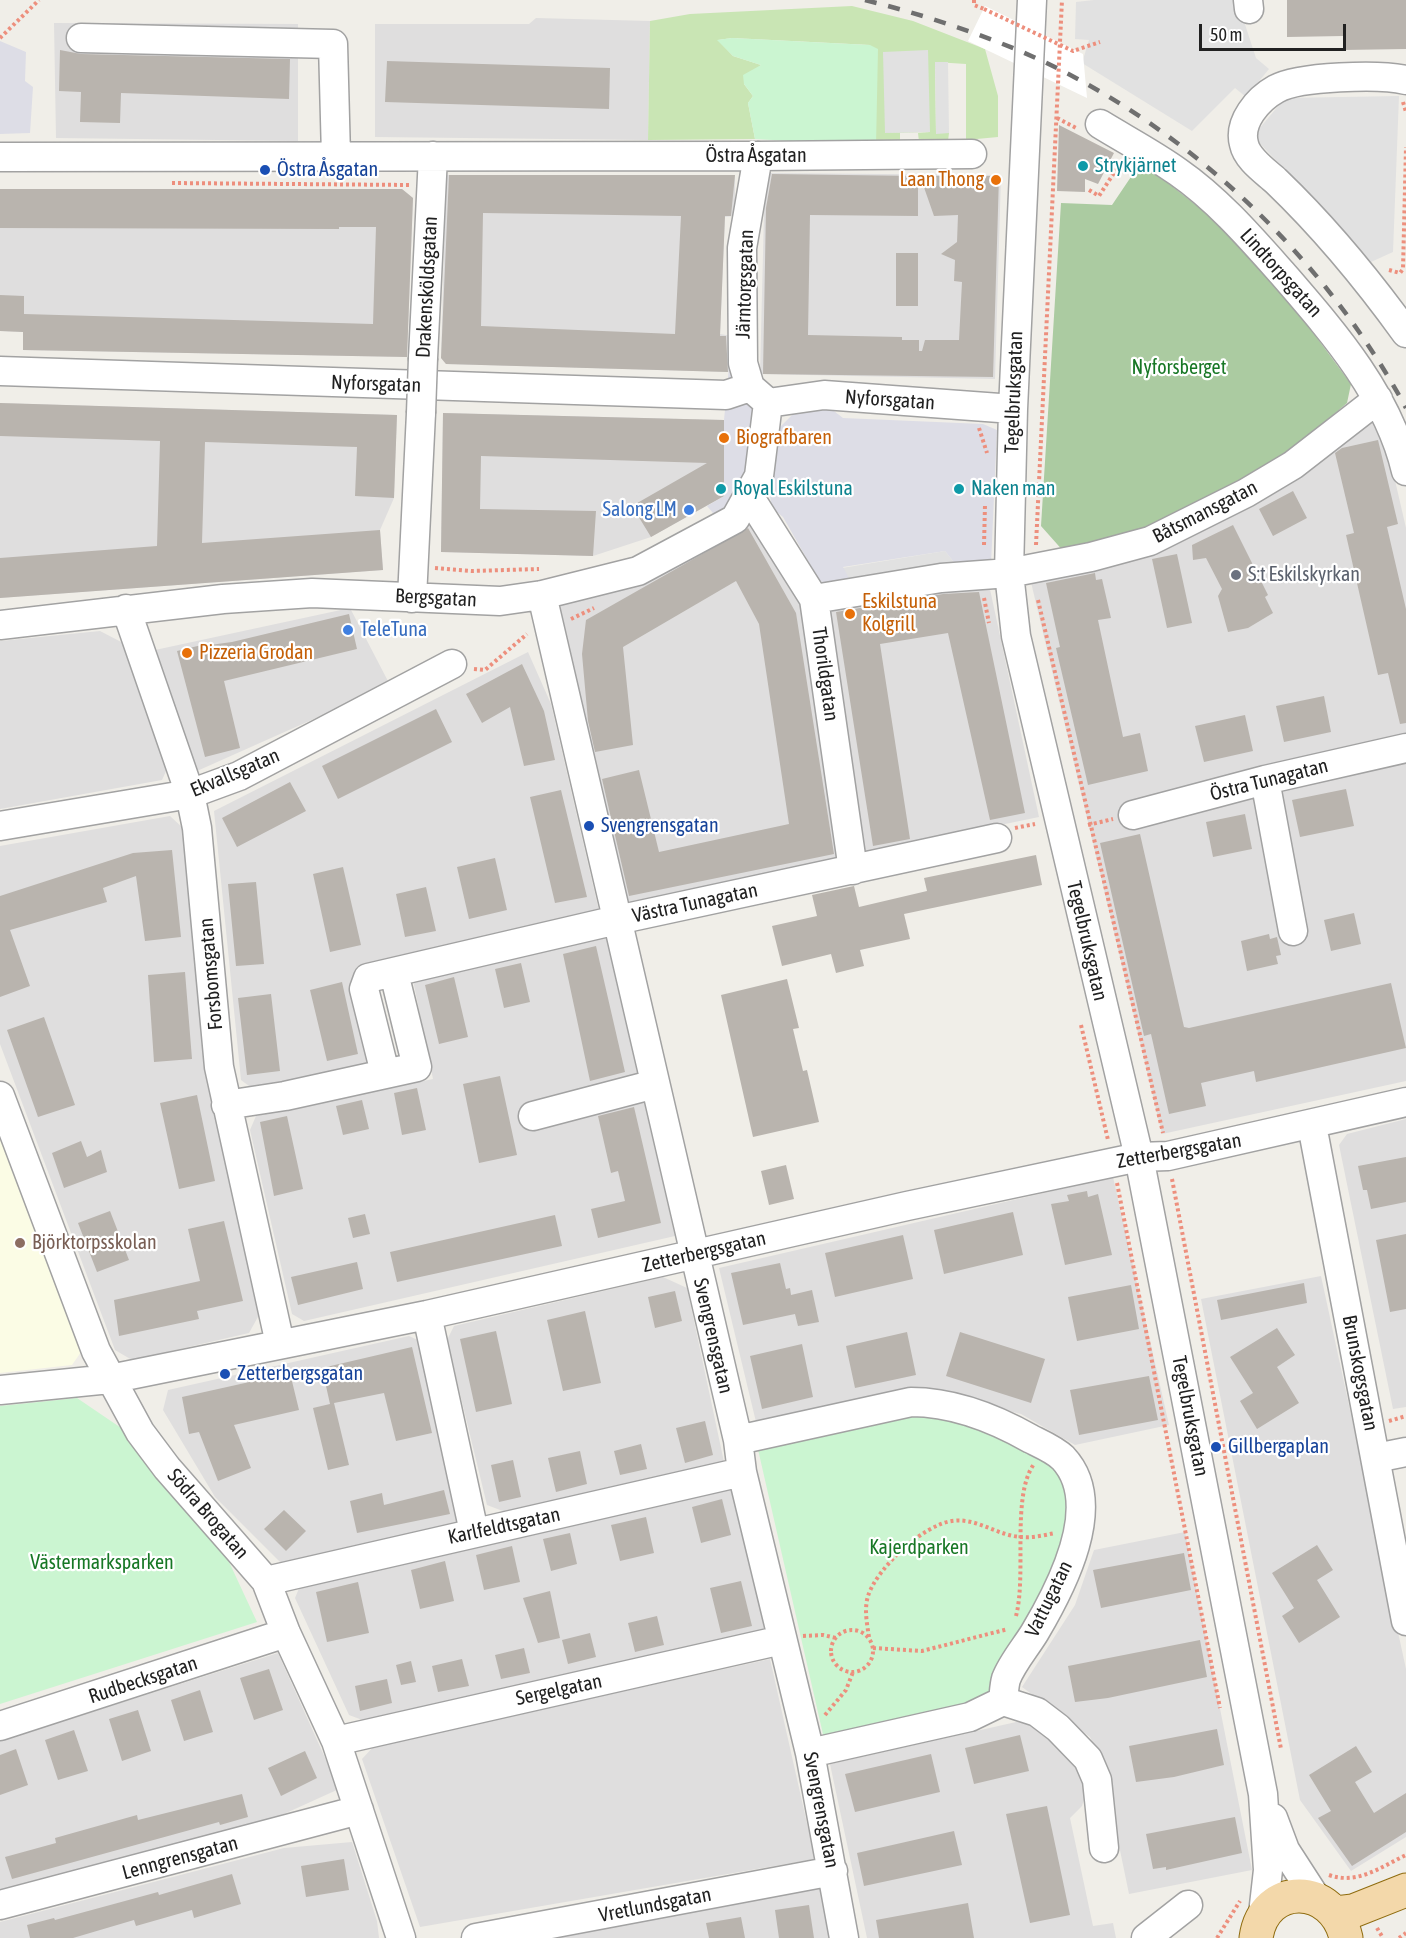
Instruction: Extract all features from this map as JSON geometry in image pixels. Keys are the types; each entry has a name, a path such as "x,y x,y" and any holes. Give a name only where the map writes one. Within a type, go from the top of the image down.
{"main road":[{"path":"1255,1928 1271,1905 1286,1899 1330,1905 1353,1911 1406,1890"},
{"path":"1358,1938 1370,1925 1406,1904"}],"street":[{"name":"Tegelbruksgatan","path":"1032,0 1013,409 1022,571 1016,636 1139,1157 1263,1794 1268,1870 1255,1928"},
{"path":"81,38 333,44 336,156"},
{"path":"1406,80 1307,80 1286,83 1266,95 1252,111 1242,130 1244,145 1252,159 1312,216 1406,333"},
{"name":"Lindtorpsgatan","path":"1100,124 1178,172 1220,206 1328,326 1378,399 1394,432 1406,471"},
{"name":"Östra Åsgatan","path":"0,157 758,156 972,153"},
{"name":"Drakensköldsgatan","path":"412,598 433,156"},
{"name":"Järntorgsgatan","path":"758,156 742,248 743,363 759,395"},
{"name":"Nyforsgatan","path":"0,371 726,395 824,395 1013,409"},
{"name":"Bergsgatan","path":"0,625 126,609 312,593 364,593 412,598 500,602 542,596 638,571 735,519 759,476 759,395"},
{"name":"Båtsmansgatan","path":"814,599 940,578 1022,571 1091,558 1150,541 1197,519 1293,465 1378,399"},
{"name":"Thorildgatan","path":"749,496 814,599 854,870"},
{"name":"Svengrensgatan","path":"542,596 738,1440 742,1472 808,1744 834,1871 844,1938"},
{"name":"Forsbomsgatan","path":"126,609 190,794 197,828 219,1066 280,1344"},
{"name":"Ekvallsgatan","path":"0,826 190,794 239,776 452,664"},
{"name":"Östra Tunagatan","path":"1134,815 1265,780 1406,748"},
{"path":"1265,780 1293,931"},
{"name":"Västra Tunagatan","path":"226,1105 285,1096 417,1067 394,973 617,920 997,838"},
{"path":"533,1116 655,1083"},
{"name":"Södra Brogatan","path":"0,1096 96,1352 110,1379 140,1432 167,1468 266,1581 286,1634 336,1741 401,1938"},
{"name":"Zetterbergsgatan","path":"0,1390 110,1379 427,1315 1139,1157 1168,1156 1406,1102"},
{"name":"Brunskogsgatan","path":"1312,1125 1406,1621"},
{"path":"427,1315 474,1532"},
{"name":"Vattugatan","path":"738,1440 911,1402 933,1402 955,1406 1009,1426 1062,1457 1073,1474 1079,1497 1078,1531 1063,1580 1018,1639 1006,1679 1003,1701"},
{"path":"1376,1458 1406,1452"},
{"name":"Karlfeldtsgatan","path":"266,1581 742,1472"},
{"name":"Rudbecksgatan","path":"0,1726 286,1634"},
{"name":"Sergelgatan","path":"336,1741 782,1640"},
{"path":"808,1744 970,1717 1003,1701 1037,1712 1058,1728 1088,1759 1097,1780 1104,1848"},
{"name":"Tegelbruksgatan","path":"1263,1794 1285,1850 1330,1905"},
{"name":"Lenngrensgatan","path":"0,1905 359,1810"},
{"name":"Vretlundsgatan","path":"476,1938 834,1871"},
{"path":"1146,1938 1188,1905"}],"path":[{"path":"0,38 39,0"},
{"path":"974,0 974,5 1073,51 1100,42"},
{"path":"1062,0 1022,571 1038,600 1168,1156 1282,1757"},
{"path":"1089,190 1099,196 1132,144"},
{"path":"1382,263 1390,271 1400,273 1402,269 1406,147"},
{"path":"164,183 410,184 417,191"},
{"path":"470,571 470,600"},
{"path":"452,664 480,672 485,670 521,641 528,629"},
{"path":"873,1648 922,1652 1018,1639 1025,1481 1047,1448"},
{"path":"869,1637 851,1629 836,1638 831,1648 834,1663 846,1671 853,1672 860,1671 870,1663 873,1648 869,1637 868,1596 884,1569 917,1537 950,1521 962,1521 1022,1538 1078,1531"},
{"path":"782,1640 808,1635 836,1638"},
{"path":"808,1744 842,1697 853,1672"},
{"path":"1330,1905 1342,1879 1362,1877 1406,1855"},
{"path":"1399,1938 1406,1933"}],"shaded area":[{"path":"1237,0 1256,58 1269,69 1246,97 1235,88 1192,131 1082,63 1089,40 1075,39 1076,2"},
{"path":"536,18 650,21 648,140 375,137 375,24 529,24"},
{"path":"54,23 298,24 298,141 56,138"},
{"path":"0,41 26,52 25,81 33,87 30,133 0,134"},
{"path":"928,50 930,132 885,133 883,52"},
{"path":"935,62 948,62 949,133 936,134"},
{"path":"1399,96 1393,252 1371,262 1253,136 1285,98"},
{"path":"765,173 1001,175 995,379 760,374"},
{"path":"446,175 735,175 735,216 725,217 720,334 732,336 731,372 446,364 441,358"},
{"path":"0,189 402,189 413,198 407,357 23,350 23,332 0,331"},
{"path":"732,336 759,428 749,484 724,513 713,513 707,506 724,496 724,420"},
{"path":"0,403 397,415 394,498 380,530 383,570 0,598"},
{"path":"830,408 843,418 983,424 997,430 991,564 957,566 945,551 843,567 852,584 829,586 819,580 783,517 772,508 769,490 779,428 794,413"},
{"path":"443,413 724,420 724,496 651,537 593,556 441,552"},
{"path":"1372,418 1388,450 1406,528 1406,1081 1162,1134 1030,578"},
{"path":"754,512 808,607 841,860 624,906 558,600"},
{"path":"945,551 957,566 852,584 842,568"},
{"path":"988,580 1039,817 864,853 824,600"},
{"path":"350,608 390,685 197,771 155,650"},
{"path":"100,631 127,645 167,769 162,780 0,809 0,641"},
{"path":"528,652 551,704 599,911 357,967 374,1063 253,1089 241,1080 214,811"},
{"path":"170,816 184,829 259,1315 249,1333 132,1360 115,1350 0,1044 0,846"},
{"path":"606,937 675,1236 304,1321 292,1314 250,1130 256,1116 433,1079 413,980"},
{"path":"1406,1119 1406,1407 1393,1409 1339,1145 1347,1134"},
{"name":"Björktorpsskolan","path":"0,1134 81,1352 72,1365 0,1373"},
{"path":"1113,1177 1169,1425 1075,1445 1021,1414 914,1388 756,1422 719,1268"},
{"path":"1321,1276 1406,1669 1406,1837 1351,1871 1300,1800 1201,1299"},
{"path":"663,1277 687,1288 724,1462 508,1513 487,1505 447,1340 454,1326"},
{"path":"409,1336 422,1342 461,1514 455,1525 282,1564 215,1497 163,1410 168,1390"},
{"path":"731,1487 765,1631 365,1721 349,1715 295,1598 300,1586"},
{"path":"1185,1532 1252,1870 1129,1894 1102,1763 1090,1737 1022,1687 1075,1605 1094,1550"},
{"path":"278,1653 339,1789 253,1828 0,1893 0,1741"},
{"path":"770,1659 815,1859 420,1927 362,1759 374,1746"},
{"path":"1025,1720 1072,1754 1084,1784 1085,1796 1082,1806 1070,1818 1093,1926 1113,1923 1116,1938 867,1938 830,1764"},
{"path":"352,1842 377,1921 379,1938 0,1938 0,1922 284,1848"},
{"path":"820,1887 832,1938 539,1938"}],"green space":[{"path":"852,6 913,21 985,49 998,96 998,137 966,140 966,64 935,62 936,133 949,133 948,141 919,142 918,133 930,132 885,133 900,133 900,146 876,146 870,45 732,38 718,40 733,56 761,65 744,84 753,96 748,103 755,139 648,140 650,21 690,14"},
{"path":"732,38 870,45 878,49 876,146 755,139 748,103 753,96 744,84 743,75 761,65 733,56 717,40"},
{"name":"Nyforsberget","path":"1141,162 1210,216 1278,285 1351,384 1347,403 1285,456 1166,521 1065,553 1041,526 1061,203 1112,205"},
{"name":"Västermarksparken","path":"77,1398 130,1434 223,1549 257,1622 0,1704 0,1406"},
{"name":"Kajerdparken","path":"908,1411 960,1417 1060,1466 1076,1528 992,1692 969,1711 825,1743 757,1445"}],"pier":[{"path":"985,6 1083,54 1087,98 968,41"}],"building":[{"path":"1287,0 1406,0 1406,49 1343,50 1343,36 1287,37"},
{"path":"60,50 81,54 290,59 289,99 121,93 120,123 80,122 81,92 59,91"},
{"path":"387,61 610,68 609,109 385,102"},
{"name":"Strykjärnet","path":"1059,125 1114,153 1098,184 1085,179 1085,192 1057,191"},
{"path":"772,174 918,176 918,216 810,215 808,335 902,337 902,340 919,340 919,351 922,351 925,340 959,340 962,282 954,281 955,260 941,254 957,242 958,215 934,216 920,176 999,176 993,377 763,374 766,208"},
{"path":"449,175 735,175 731,216 725,216 720,336 726,336 728,372 446,364 441,358","holes":["483,213 681,216 675,334 481,326"]},
{"path":"0,189 402,189 413,198 407,357 23,350 23,332 0,331 0,295 24,296 24,314 373,324 376,227 339,227 339,229 0,228"},
{"path":"896,253 918,253 918,306 896,306"},
{"path":"0,403 397,415 394,498 355,496 357,447 205,442 202,543 380,530 383,570 0,598 0,558 157,546 160,441 0,436"},
{"path":"443,413 724,420 724,496 651,537 632,506 707,463 481,456 480,509 596,511 593,556 441,552"},
{"path":"1378,440 1398,524 1387,527 1406,609 1406,723 1400,724 1388,673 1378,675 1346,535 1354,533 1335,453 1342,448"},
{"path":"1293,491 1307,518 1273,536 1259,509"},
{"name":"S:t Eskilskyrkan","path":"1233,525 1268,595 1265,597 1273,613 1248,628 1228,632 1218,596 1222,589 1206,558 1193,560 1192,545"},
{"path":"748,528 796,613 834,854 629,896 602,779 639,770 659,852 789,824 759,624 736,581 623,647 633,745 595,752 588,721 582,654 586,620"},
{"path":"1177,554 1192,623 1167,628 1152,559"},
{"path":"1095,573 1096,580 1102,579 1111,618 1098,620 1123,737 1140,733 1148,771 1088,785 1056,648 1060,647 1046,583"},
{"path":"979,592 1025,813 990,820 948,633 880,644 910,839 873,846 836,612 943,594"},
{"path":"349,614 357,649 224,681 240,748 205,757 177,651 210,643 210,645 232,642"},
{"path":"522,664 544,711 555,760 524,766 510,707 482,723 466,694"},
{"path":"1324,696 1331,732 1284,742 1276,706"},
{"path":"436,709 452,742 338,799 322,766"},
{"path":"1245,715 1253,751 1204,762 1195,726"},
{"path":"290,782 306,811 237,847 222,818"},
{"path":"1346,789 1354,826 1300,837 1292,800"},
{"path":"561,790 587,897 555,903 530,797"},
{"path":"1245,814 1252,849 1213,857 1206,822"},
{"path":"1140,834 1184,1027 1189,1028 1391,983 1406,1048 1256,1082 1254,1071 1201,1083 1206,1106 1169,1114 1151,1034 1144,1036 1100,843"},
{"path":"172,850 181,937 145,941 136,876 103,888 107,902 10,930 30,986 0,997 0,896 133,853"},
{"path":"1036,855 1042,885 904,914 910,939 860,950 864,966 836,973 831,954 782,966 772,926 817,916 812,895 854,886 859,907 927,891 924,878"},
{"path":"495,858 507,910 469,919 457,867"},
{"path":"343,867 361,945 330,952 313,874"},
{"path":"256,882 264,964 236,966 228,884"},
{"path":"426,887 436,931 405,937 396,894"},
{"path":"1354,913 1361,944 1331,951 1324,920"},
{"path":"1269,934 1270,939 1277,937 1281,955 1276,956 1278,964 1247,971 1241,941"},
{"path":"596,946 625,1072 590,1081 563,954"},
{"path":"521,963 530,1002 504,1008 495,969"},
{"path":"185,972 192,1059 154,1062 148,975"},
{"path":"454,977 468,1037 439,1044 425,985"},
{"path":"787,979 799,1028 793,1029 803,1071 807,1070 819,1122 753,1137 721,995"},
{"path":"342,982 358,1054 327,1061 310,990"},
{"path":"271,994 280,1071 247,1075 238,998"},
{"path":"44,1017 75,1105 38,1117 7,1030"},
{"path":"500,1076 517,1155 479,1163 463,1084"},
{"path":"417,1088 426,1130 402,1135 394,1093"},
{"path":"197,1095 215,1181 179,1189 160,1103"},
{"path":"362,1100 369,1129 343,1135 336,1106"},
{"path":"634,1107 661,1223 598,1238 591,1209 625,1201 618,1171 611,1173 598,1116"},
{"path":"287,1116 303,1189 274,1196 260,1122"},
{"path":"81,1141 87,1157 101,1150 107,1172 64,1188 52,1153"},
{"path":"1406,1157 1406,1202 1371,1209 1367,1190 1363,1190 1358,1166"},
{"path":"786,1165 794,1199 769,1205 761,1171"},
{"path":"1087,1191 1088,1197 1098,1194 1112,1255 1065,1265 1051,1204 1069,1201 1067,1195"},
{"path":"110,1211 129,1260 97,1272 78,1223"},
{"path":"1013,1212 1023,1255 944,1274 934,1230"},
{"path":"365,1214 370,1234 353,1238 348,1218"},
{"path":"555,1215 562,1246 397,1282 390,1252"},
{"path":"224,1221 243,1301 197,1311 199,1319 119,1336 114,1300 200,1281 188,1229"},
{"path":"1406,1234 1406,1309 1390,1312 1376,1240"},
{"path":"903,1235 913,1279 835,1297 825,1253"},
{"path":"357,1262 363,1289 298,1305 291,1277"},
{"path":"780,1263 786,1289 790,1288 791,1295 812,1290 819,1322 798,1326 795,1314 743,1325 731,1273"},
{"path":"1304,1283 1307,1303 1221,1320 1217,1300"},
{"path":"1131,1285 1139,1329 1077,1341 1068,1297"},
{"path":"675,1291 682,1321 655,1328 648,1297"},
{"path":"585,1311 601,1383 563,1391 547,1320"},
{"path":"1277,1328 1295,1355 1277,1367 1299,1403 1257,1429 1240,1401 1253,1393 1230,1357"},
{"path":"496,1331 512,1404 476,1412 460,1339"},
{"path":"907,1332 916,1375 855,1388 846,1346"},
{"path":"960,1332 1045,1359 1031,1403 946,1376"},
{"path":"802,1344 813,1397 762,1409 750,1356"},
{"path":"412,1347 432,1433 396,1441 384,1393 334,1403 349,1465 328,1470 313,1408 330,1404 322,1368"},
{"path":"290,1373 299,1410 234,1425 251,1468 218,1481 199,1432 189,1434 182,1397"},
{"path":"1149,1376 1158,1420 1079,1435 1070,1390"},
{"path":"705,1421 713,1455 685,1463 676,1428"},
{"path":"641,1444 647,1469 620,1475 614,1451"},
{"path":"580,1451 587,1484 556,1492 548,1458"},
{"path":"513,1460 521,1497 499,1502 491,1465"},
{"path":"444,1490 450,1514 357,1533 350,1501 382,1493 384,1505"},
{"path":"722,1499 731,1535 701,1543 692,1507"},
{"path":"284,1510 306,1531 286,1551 264,1529"},
{"path":"646,1517 654,1553 620,1561 611,1525"},
{"path":"570,1533 577,1564 551,1571 543,1539"},
{"path":"1317,1545 1333,1570 1317,1580 1340,1617 1299,1643 1282,1616 1294,1608 1272,1573"},
{"path":"512,1546 520,1582 484,1590 476,1555"},
{"path":"1184,1553 1191,1590 1101,1608 1093,1570"},
{"path":"445,1561 454,1601 420,1609 411,1570"},
{"path":"741,1581 752,1626 721,1633 710,1588"},
{"path":"358,1582 369,1633 327,1642 316,1592"},
{"path":"550,1591 560,1638 538,1643 523,1598"},
{"path":"657,1616 664,1645 635,1652 628,1623"},
{"path":"590,1633 596,1657 568,1664 562,1640"},
{"path":"1200,1640 1207,1677 1108,1698 1075,1702 1068,1666"},
{"path":"524,1648 530,1673 501,1679 495,1655"},
{"path":"462,1659 469,1686 438,1692 432,1666"},
{"path":"411,1661 416,1682 401,1685 396,1665"},
{"path":"269,1669 283,1710 254,1720 240,1678"},
{"path":"387,1679 392,1703 360,1711 355,1686"},
{"path":"200,1690 213,1732 184,1741 171,1700"},
{"path":"138,1710 151,1751 122,1761 109,1719"},
{"path":"1217,1729 1224,1765 1174,1777 1136,1782 1129,1746"},
{"path":"74,1730 88,1771 58,1780 45,1740"},
{"path":"1020,1735 1029,1771 974,1784 965,1748"},
{"path":"1356,1746 1372,1772 1355,1782 1374,1813 1406,1793 1406,1832 1352,1866 1318,1818 1331,1811 1309,1775"},
{"path":"16,1749 28,1785 0,1795 0,1755"},
{"path":"305,1751 317,1778 281,1796 268,1768"},
{"path":"931,1754 940,1792 855,1812 845,1774"},
{"path":"242,1794 248,1817 220,1825 219,1822 12,1879 5,1857 56,1843 55,1838 137,1815 138,1820"},
{"path":"1047,1806 1070,1915 1030,1923 1006,1814"},
{"path":"1235,1817 1242,1853 1166,1870 1166,1867 1153,1869 1146,1834"},
{"path":"954,1831 962,1865 864,1886 857,1853"},
{"path":"344,1859 349,1890 306,1897 301,1866"},
{"path":"232,1874 241,1904 194,1918 192,1910 136,1926 134,1920 73,1938 30,1938 27,1925 54,1918 55,1920 158,1892 159,1895"},
{"path":"968,1903 974,1938 879,1938 876,1920"},
{"path":"809,1905 814,1938 779,1938 775,1910"},
{"path":"741,1917 745,1938 709,1938 706,1923"}],"railway":[{"path":"865,0 943,22 1020,51 1079,80 1137,114 1191,154 1242,198 1290,246 1333,297 1372,351 1406,408"}],"place":[{"name":"Strykjärnet","path":"1083,166"},
{"name":"Östra Åsgatan","path":"265,170"},
{"name":"Laan Thong","path":"996,180"},
{"name":"Biografbaren","path":"724,438"},
{"name":"Royal Eskilstuna","path":"721,489"},
{"name":"Naken man","path":"959,489"},
{"name":"Salong LM","path":"689,510"},
{"name":"S:t Eskilskyrkan","path":"1236,575"},
{"name":"Eskilstuna Kolgrill","path":"850,614"},
{"name":"TeleTuna","path":"348,630"},
{"name":"Pizzeria Grodan","path":"187,653"},
{"name":"Svengrensgatan","path":"589,826"},
{"name":"Björktorpsskolan","path":"20,1243"},
{"name":"Zetterbergsgatan","path":"225,1374"},
{"name":"Gillbergaplan","path":"1216,1447"}]}
